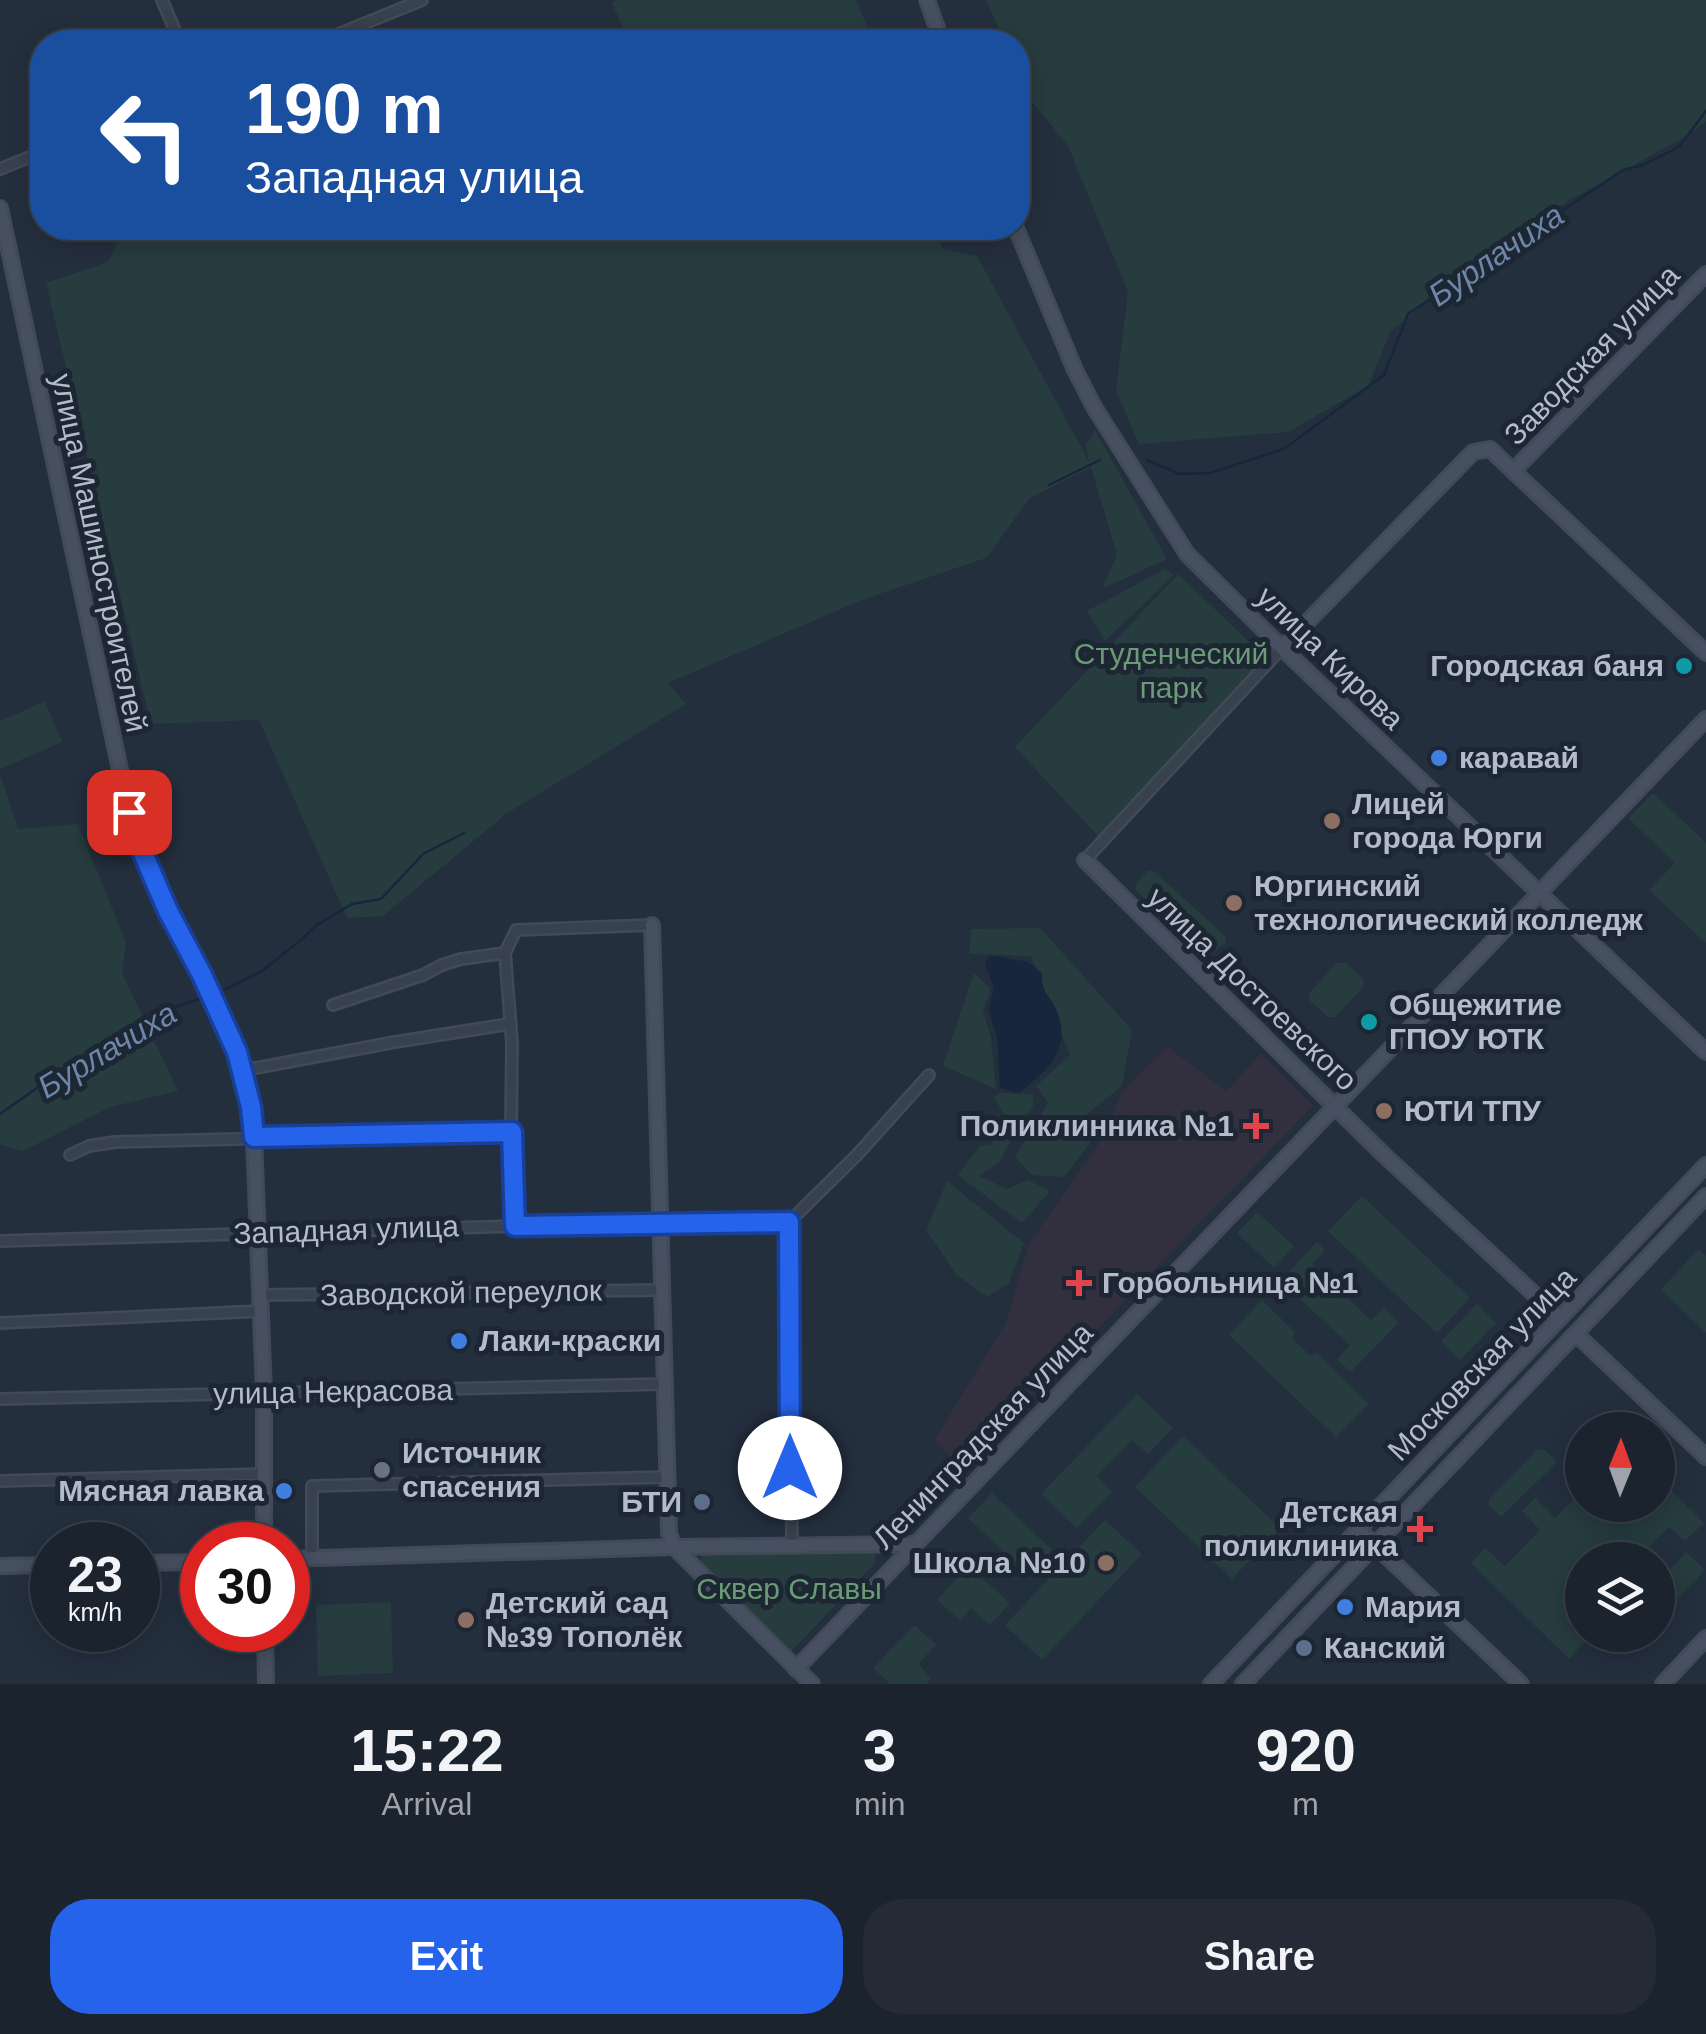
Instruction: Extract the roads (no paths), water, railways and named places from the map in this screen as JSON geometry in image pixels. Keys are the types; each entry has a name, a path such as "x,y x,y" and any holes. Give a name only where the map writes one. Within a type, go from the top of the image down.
{"street":[{"path":"162,0 175,30"},
{"path":"348,30 422,0"},
{"path":"927,0 938,30"},
{"path":"0,169 30,157"},
{"name":"улица Машиностроителей","path":"0,208 129,812 168,911 202,975 244,1072 254,1137 264,1393 264,1522"},
{"name":"улица Кирова","path":"1021,240 1094,408 1181,546 1282,648 1706,1052"},
{"name":"Заводская улица","path":"1085,860 1282,648 1473,452 1490,449 1513,471 1706,274"},
{"path":"1513,471 1706,653"},
{"name":"Ленинградская улица","path":"796,1669 1706,719"},
{"name":"улица Достоевского","path":"1085,860 1398,1168 1560,1318"},
{"path":"515,1226 512,1043 505,953 516,930 652,925 669,1533 674,1548 812,1684"},
{"path":"333,1005 461,958 505,953"},
{"path":"244,1072 509,1024"},
{"path":"792,1546 789,1222 930,1076"},
{"path":"70,1154 115,1142 512,1132"},
{"name":"Московская улица","path":"1211,1684 1706,1165"},
{"name":"Московская улица","path":"1243,1684 1706,1196"},
{"name":"Западная улица","path":"0,1241 789,1222"},
{"name":"Заводской переулок","path":"260,1295 662,1290"},
{"path":"0,1323 260,1311"},
{"path":"1576,1334 1706,1457"},
{"name":"улица Некрасова","path":"0,1400 666,1384"},
{"path":"0,1481 263,1474"},
{"path":"668,1477 312,1486 312,1559 914,1544"},
{"path":"1358,1529 1521,1684"},
{"path":"0,1566 30,1565"},
{"path":"1663,1684 1706,1638"},
{"path":"265,1652 266,1684"}],"water":[{"path":"990,955 1028,962 1042,973 1044,990 1061,1025 1054,1058 1019,1093 1000,1088 997,1037 988,1010 994,989 985,964"}],"waterway":[{"name":"Бурлачиха","path":"1147,460 1180,474 1210,473 1284,449 1384,375 1408,314 1623,170 1679,147 1706,111"},
{"name":"Бурлачиха","path":"1049,485 1100,460"},
{"name":"Бурлачиха","path":"218,993 262,971 317,925 352,904 381,899 423,854 464,833"},
{"name":"Бурлачиха","path":"0,1114 77,1060 163,1011 206,997"}],"place":[{"name":"Городская баня","path":"1684,666"},
{"name":"каравай","path":"1439,758"},
{"name":"Лицей города Юрги","path":"1332,821"},
{"name":"Юргинский технологический колледж","path":"1234,903"},
{"name":"Общежитие ГПОУ ЮТК","path":"1369,1022"},
{"name":"ЮТИ ТПУ","path":"1384,1111"},
{"name":"Поликлинника №1","path":"1256,1126"},
{"name":"Горбольница №1","path":"1079,1283"},
{"name":"Лаки-краски","path":"459,1341"},
{"name":"Источник спасения","path":"382,1470"},
{"name":"Мясная лавка","path":"284,1491"},
{"name":"БТИ","path":"702,1502"},
{"name":"Детская поликлиника","path":"1420,1529"},
{"name":"Школа №10","path":"1106,1563"},
{"name":"Мария","path":"1345,1607"},
{"name":"Детский сад №39 Тополёк","path":"466,1620"},
{"name":"Канский","path":"1304,1648"}],"park label":[{"name":"Студенческий парк","path":"1171,671"},
{"name":"Сквер Славы","path":"789,1589"}]}
